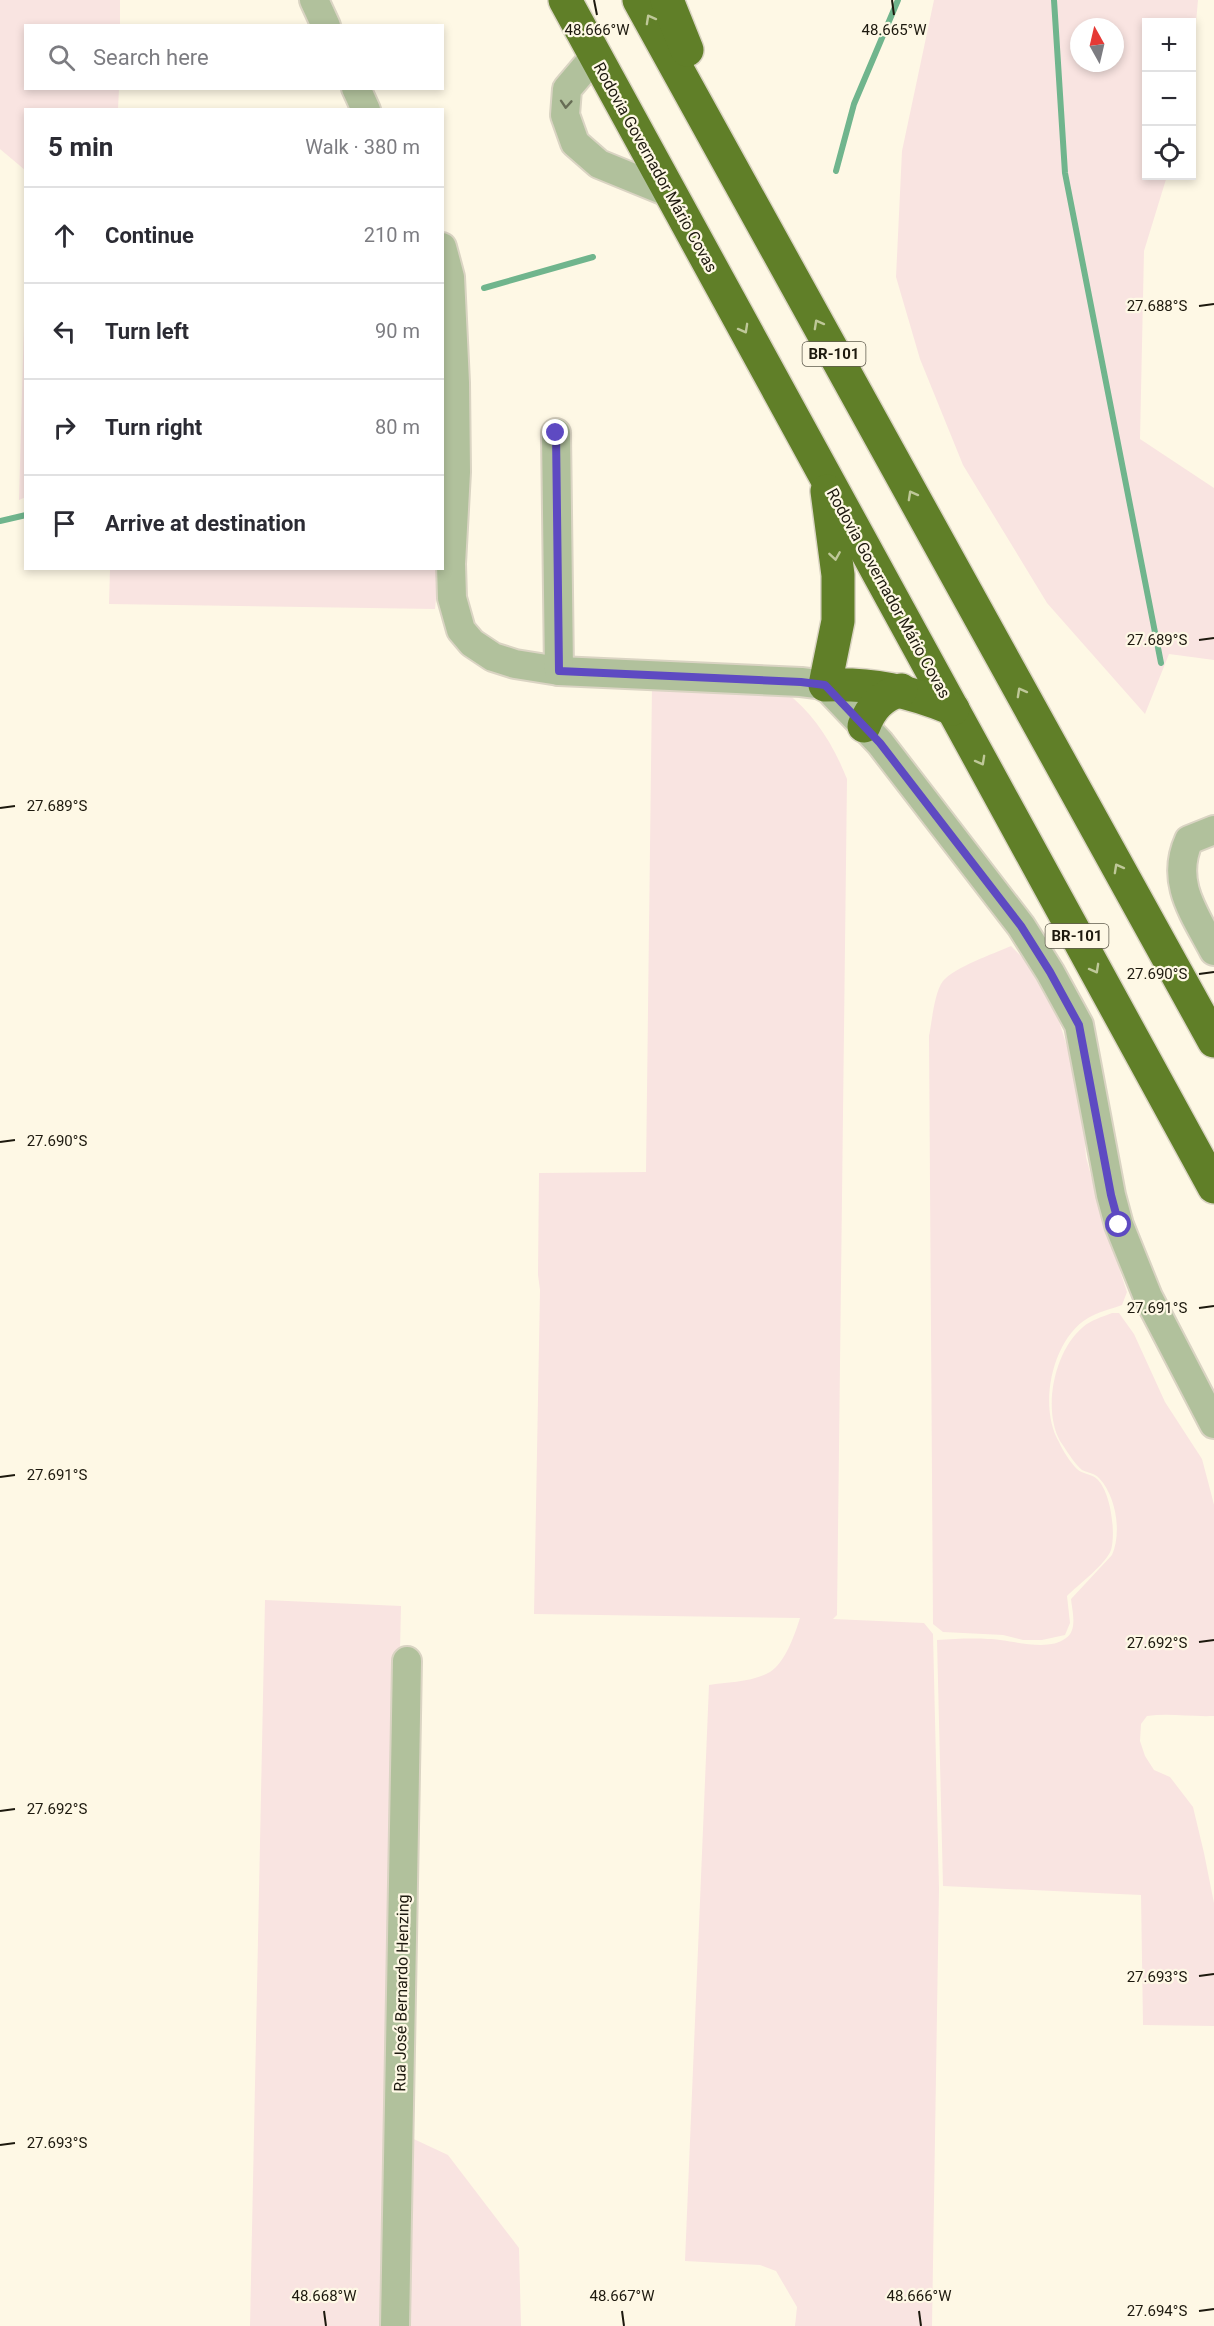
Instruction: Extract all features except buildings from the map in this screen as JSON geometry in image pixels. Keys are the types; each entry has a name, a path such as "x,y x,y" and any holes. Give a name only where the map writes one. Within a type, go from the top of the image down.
{"highway":[{"name":"Rodovia Governador Mário Covas","path":"565,0 1214,1187"},
{"name":"BR-101","path":"639,0 1214,1041"},
{"name":"BR-101","path":"667,0 728,162"},
{"path":"826,477 830,525 838,575 838,621 825,685 850,684 901,690 953,710"},
{"path":"864,726 879,700 901,690"}],"street":[{"path":"314,0 325,24"},
{"path":"596,56 567,89 565,115 575,143 599,164 670,193"},
{"path":"357,90 365,108"},
{"path":"444,254 450,277 455,383 456,472 451,564 452,598 461,630 472,643 493,657 515,664 559,671 763,679 825,685 864,726 888,753 1021,926 1079,1025 1111,1195 1119,1225 1148,1297 1214,1424"},
{"path":"556,433 559,671"},
{"path":"1214,830 1189,840 1182,855 1180,870 1182,885 1214,951"},
{"name":"Rua José Bernardo Henzing","path":"395,2326 407,1661"}],"shaded area":[{"path":"0,0 120,0 120,24 24,24 24,90 119,90 118,108 24,108 24,169 0,149"},
{"path":"934,0 1198,0 1196,23 1196,18 1142,18 1142,180 1166,180 1144,251 1140,439 1214,488 1214,660 1169,654 1145,714 1047,603 963,465 920,359 896,277 902,151"},
{"path":"24,322 24,498 19,500"},
{"path":"110,570 439,570 435,609 109,604"},
{"path":"652,686 784,691 805,709 822,730 847,779 837,1615 833,1619 924,1623 933,1634 939,1888 932,2326 795,2326 797,2307 776,2271 760,2265 685,2261 709,1685 748,1680 770,1672 785,1655 800,1618 534,1614 540,1290 538,1275 539,1173 646,1172"},
{"path":"1011,946 1025,960 1059,1021 1070,1056 1083,1115 1086,1157 1102,1216 1127,1292 1122,1305 1088,1318 1076,1328 1065,1341 1052,1375 1049,1393 1053,1427 1074,1466 1079,1471 1095,1477 1102,1485 1109,1503 1113,1534 1108,1556 1067,1596 1070,1623 1065,1635 1042,1640 1023,1640 1003,1635 943,1632 933,1624 929,1036 935,1000 943,981 965,966"},
{"path":"1112,1313 1119,1313 1134,1334 1165,1402 1202,1459 1214,1505 1214,1716 1147,1716 1141,1724 1140,1741 1145,1756 1154,1770 1170,1777 1193,1807 1214,1903 1214,2026 1143,2025 1141,1895 943,1886 937,1640 988,1639 1039,1645 1058,1642 1070,1634 1073,1625 1071,1599 1112,1555 1117,1536 1117,1525 1110,1494 1105,1486 1097,1476 1079,1468 1060,1441 1052,1412 1054,1380 1065,1350 1073,1337 1090,1322"},
{"path":"265,1600 401,1606 385,2326 250,2326"},
{"path":"403,2134 448,2155 519,2248 521,2326 401,2326"}],"waterway":[{"path":"836,171 854,104 898,0"},
{"path":"1054,0 1065,173 1161,663"},
{"path":"484,288 593,257"},
{"path":"0,521 24,515"}],"route":[{"path":"556,433 559,671 763,679 825,685 880,743 1021,926 1079,1025 1111,1195 1119,1225"}]}
